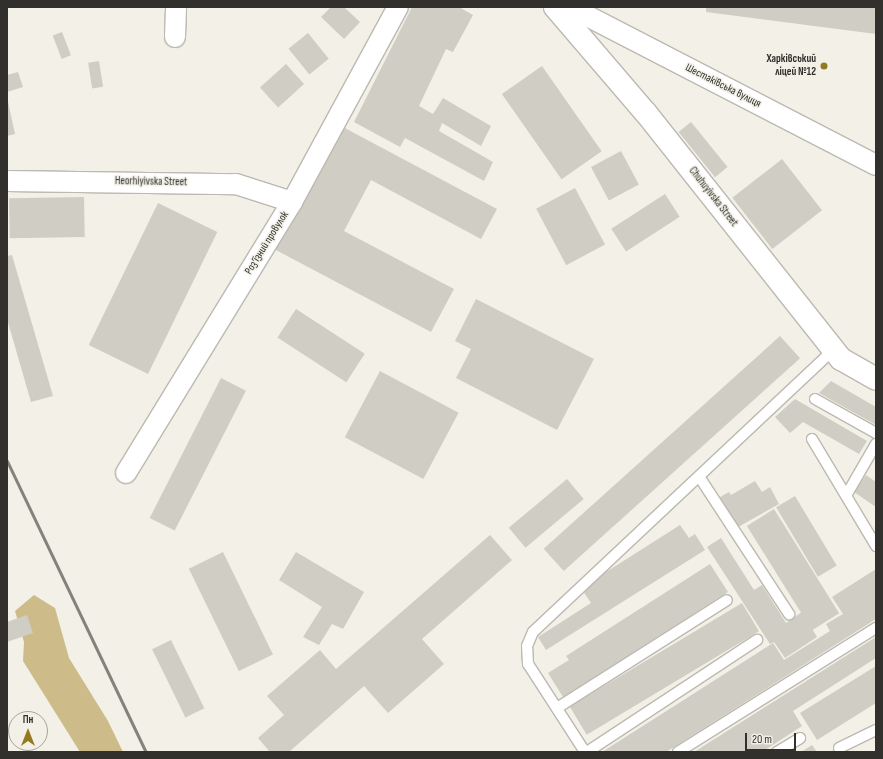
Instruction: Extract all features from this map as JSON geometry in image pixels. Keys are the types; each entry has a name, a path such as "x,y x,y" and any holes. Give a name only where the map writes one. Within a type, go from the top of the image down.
{"street":[{"path":"175,37 176,7"},
{"name":"Роз’їзний провулок","path":"126,473 292,202 398,7"},
{"name":"Chuhuyivska Street","path":"555,7 646,113 841,360 876,379"},
{"name":"Шестаківська вулиця","path":"570,7 876,165"},
{"name":"Heorhiyivska Street","path":"7,181 236,184 292,202"}],"lane":[{"path":"757,640 586,752 528,664 527,646 533,632 571,593 700,478 833,350"},
{"path":"815,399 876,433"},
{"path":"812,439 847,494 876,546"},
{"path":"847,494 876,444"},
{"path":"700,478 788,614"},
{"path":"557,708 727,600"},
{"path":"678,752 876,628"},
{"path":"839,748 876,730"},
{"path":"777,752 800,738"}],"shaded area":[{"path":"34,595 55,608 69,658 108,721 123,752 80,752 23,661 24,642 15,611"}],"building":[{"path":"331,7 344,7 360,22 344,39 321,17"},
{"path":"412,7 459,7 473,15 453,52 446,49 419,106 433,114 443,98 491,126 481,146 442,123 439,131 493,162 484,181 405,138 400,147 354,122"},
{"path":"706,7 876,7 876,34 706,12"},
{"path":"62,32 71,55 62,59 53,36"},
{"path":"308,33 329,59 309,74 289,49"},
{"path":"99,61 103,87 92,88 88,63"},
{"path":"286,64 304,84 278,107 260,87"},
{"path":"542,66 602,151 562,179 502,94"},
{"path":"18,72 23,87 7,92 7,75"},
{"path":"7,97 15,134 7,136"},
{"path":"691,122 728,167 715,177 679,132"},
{"path":"341,126 497,209 481,239 371,180 344,231 454,289 431,332 274,249"},
{"path":"621,151 639,185 609,201 591,167"},
{"path":"782,159 822,210 772,249 732,198"},
{"path":"575,188 605,245 566,265 536,209"},
{"path":"665,194 680,217 626,252 611,229"},
{"path":"84,197 85,237 10,238 9,198"},
{"path":"158,203 217,232 148,374 89,345"},
{"path":"12,255 53,396 31,402 7,319 7,256"},
{"path":"476,299 594,359 557,430 456,378 471,349 455,341"},
{"path":"296,309 365,354 346,382 277,338"},
{"path":"780,336 800,358 564,571 544,549"},
{"path":"380,371 459,413 423,479 345,437"},
{"path":"221,378 246,391 175,531 150,518"},
{"path":"831,381 876,407 876,425 819,393"},
{"path":"795,399 867,441 859,454 803,422 790,433 775,417"},
{"path":"866,475 876,482 876,507 854,492"},
{"path":"567,479 584,499 525,548 509,528"},
{"path":"755,481 762,492 770,487 779,504 738,527 720,497 729,492 731,495"},
{"path":"795,496 837,565 818,577 776,507"},
{"path":"774,509 839,613 812,630 747,526"},
{"path":"680,525 689,538 695,534 705,550 546,650 538,637 591,603 581,588"},
{"path":"490,535 512,560 422,639 444,664 388,713 364,686 289,752 270,752 258,738 284,715 267,696 320,650 336,669"},
{"path":"721,538 754,590 762,585 786,623 802,612 817,637 785,658 774,642 770,644 707,547"},
{"path":"223,552 273,654 239,671 189,569"},
{"path":"296,552 364,592 343,629 332,624 319,645 303,637 322,607 279,580"},
{"path":"710,564 728,592 563,697 548,673 569,660 566,656"},
{"path":"876,569 876,619 666,752 602,752 773,643 784,660 830,631 826,624 843,614 832,597"},
{"path":"742,603 759,631 587,735 570,707"},
{"path":"27,615 33,633 7,642 7,622"},
{"path":"876,637 876,658 793,711 802,726 762,752 694,752"},
{"path":"171,640 204,708 185,718 152,649"},
{"path":"876,666 876,703 817,740 800,713"},
{"path":"812,745 817,752 801,752"}],"railway":[{"path":"7,461 146,752"}],"place":[{"name":"Харківський ліцей №12","path":"824,66"}]}
